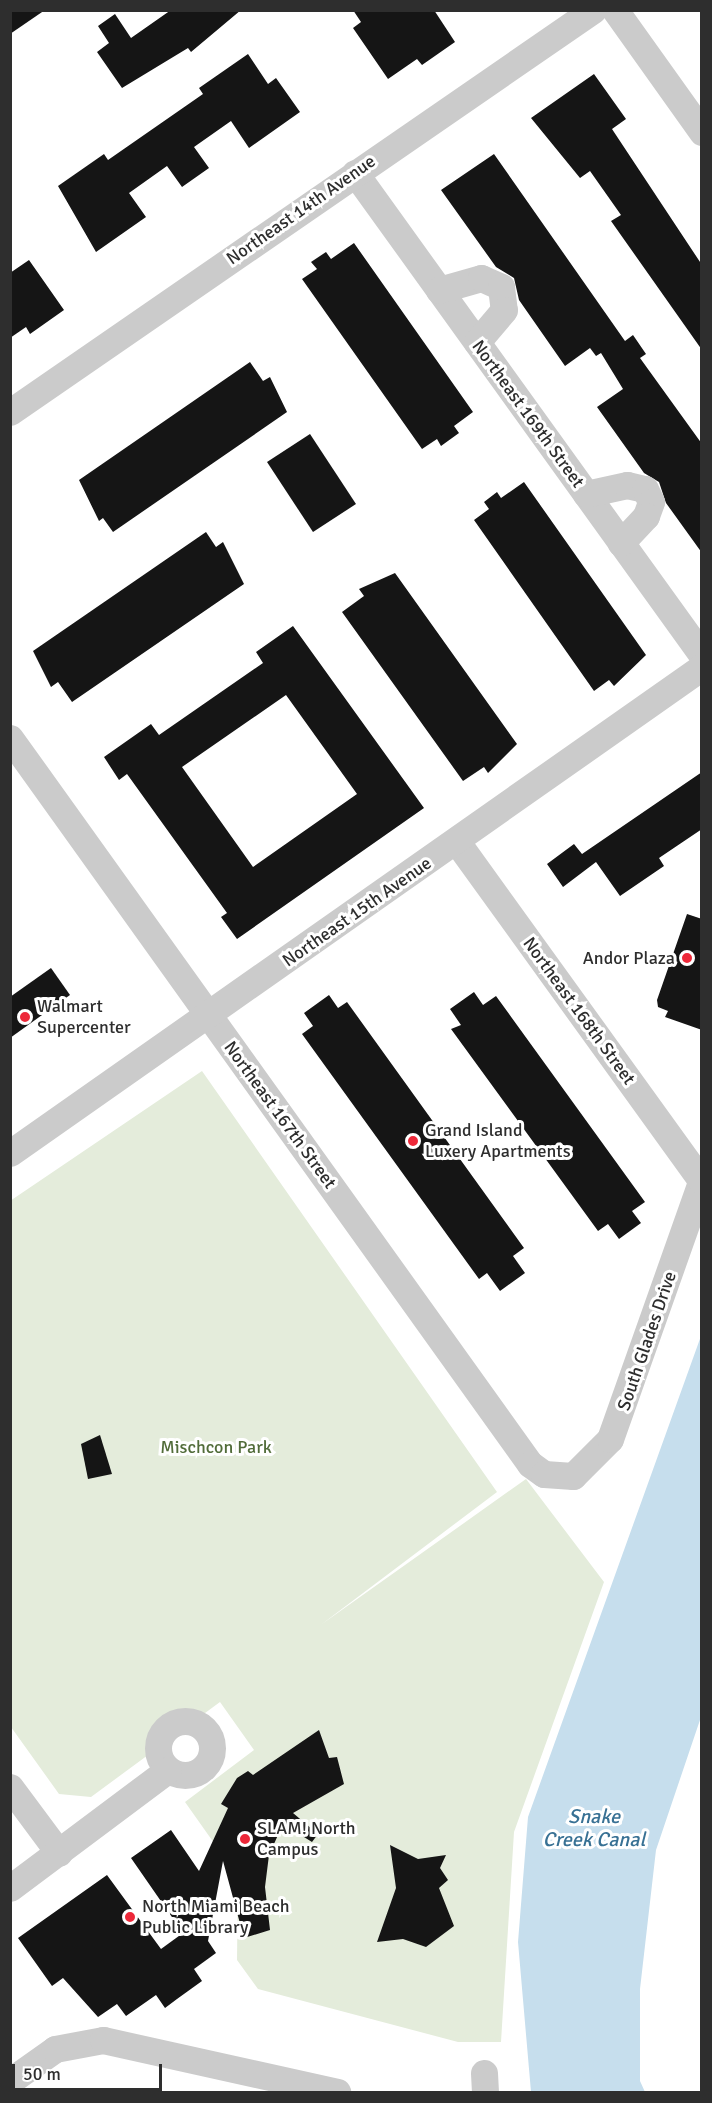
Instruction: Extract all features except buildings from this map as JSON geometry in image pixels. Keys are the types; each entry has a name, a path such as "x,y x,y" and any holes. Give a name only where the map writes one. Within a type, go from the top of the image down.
{"street":[{"name":"Northeast 14th Avenue","path":"10,412 593,10"},
{"path":"615,10 702,132"},
{"name":"Northeast 169th Street","path":"355,173 702,655"},
{"path":"439,290 481,278 501,287 504,310 477,342"},
{"path":"586,494 627,485 645,489 651,502 646,516 621,543"},
{"name":"Northeast 15th Avenue","path":"10,1153 457,842 702,667"},
{"name":"Northeast 167th Street","path":"10,738 530,1464 560,1478"},
{"name":"Northeast 168th Street","path":"457,842 701,1180"},
{"name":"South Glades Drive","path":"560,1478 594,1460 623,1414 701,1180"},
{"path":"10,1888 168,1770"},
{"path":"10,1787 59,1853"},
{"path":"10,2081 55,2049 103,2040 337,2092"}],"green space":[{"name":"Mischcon Park","path":"202,1071 497,1492 322,1624 526,1479 604,1582 514,1832 501,2042 458,2042 258,1989 237,1960 238,1877 185,1802 254,1750 220,1702 91,1797 59,1794 11,1727 10,1201"}],"water":[{"name":"Snake Creek Canal","path":"701,1336 701,1717 656,1850 640,1989 640,2081 645,2092 531,2092 518,1942 528,1817"}],"place":[{"name":"Andor Plaza","path":"687,958"},
{"name":"Walmart Supercenter","path":"25,1017"},
{"name":"Grand Island Luxery Apartments","path":"413,1141"},
{"name":"SLAM! North Campus","path":"245,1839"},
{"name":"North Miami Beach Public Library","path":"130,1917"}]}
